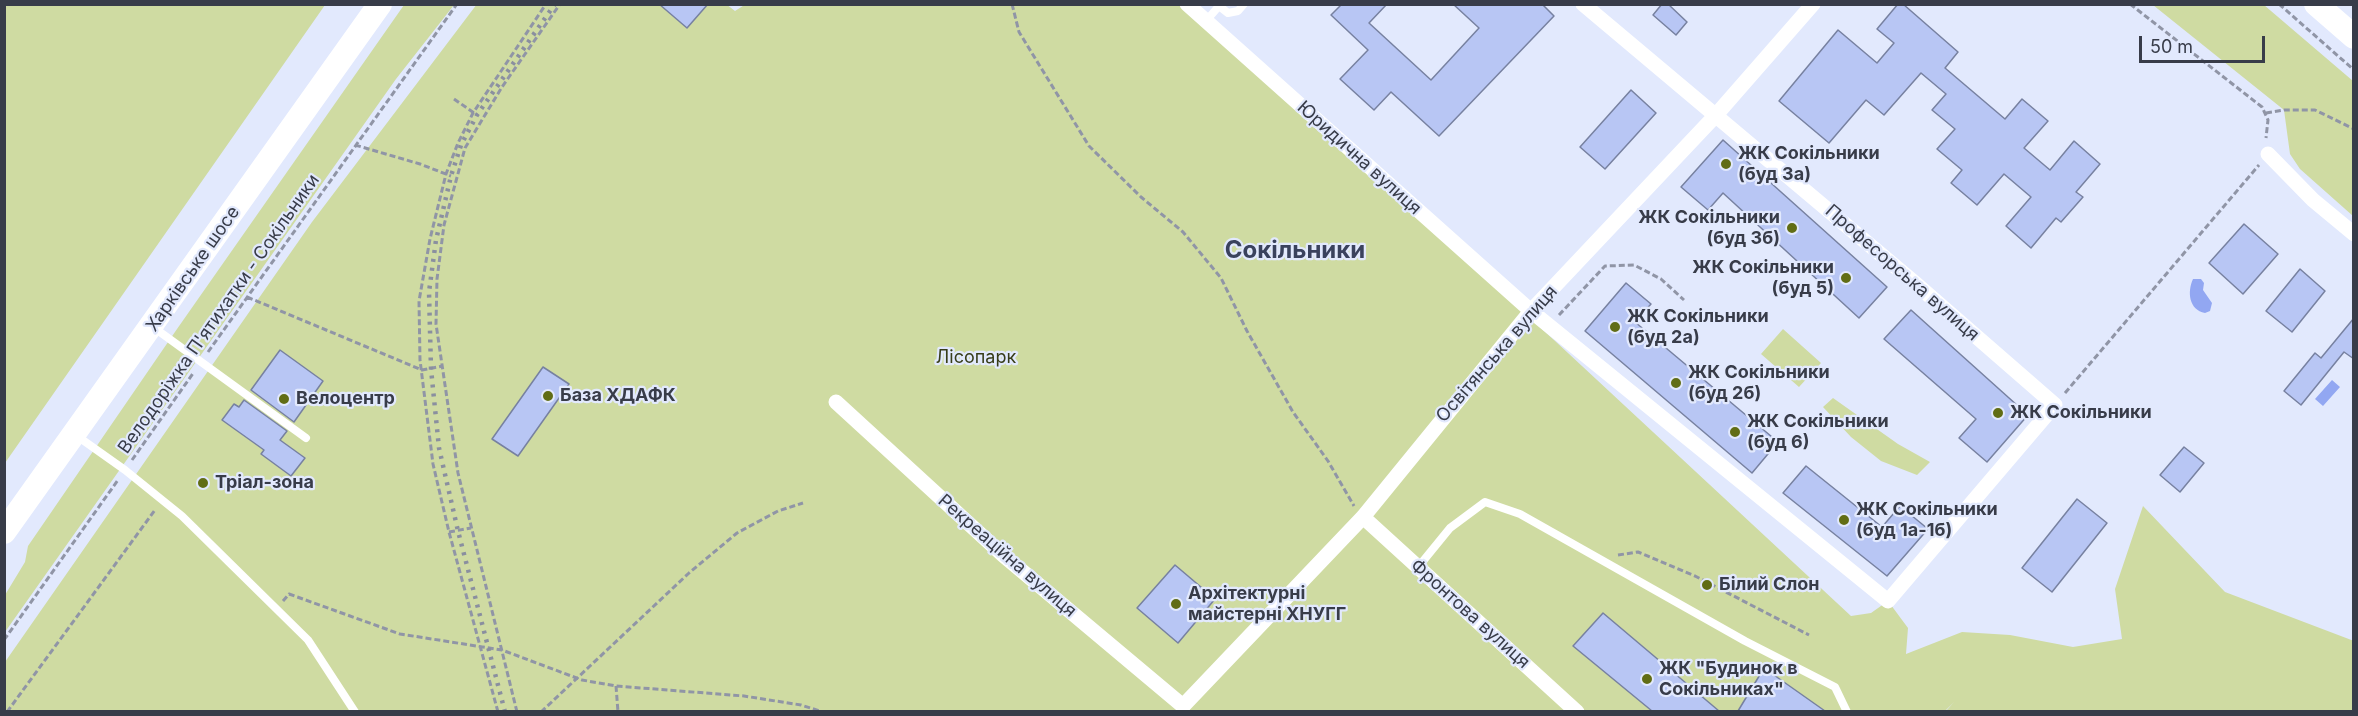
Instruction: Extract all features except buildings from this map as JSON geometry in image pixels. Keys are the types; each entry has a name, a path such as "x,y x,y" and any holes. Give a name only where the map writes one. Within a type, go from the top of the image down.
{"main road":[{"name":"Харківське шосе","path":"4,532 380,4"},
{"path":"2316,4 2354,36"}],"street":[{"name":"Юридична вулиця","path":"1187,4 1531,311 1888,601 2055,405"},
{"name":"Професорська вулиця","path":"1583,4 2055,405"},
{"name":"Освітянська вулиця","path":"1183,706 1363,517 1531,311 1716,115 1813,4"},
{"path":"2268,154 2313,200 2354,234"},
{"name":"Рекреаційна вулиця","path":"836,402 1003,555 1183,706"},
{"name":"Фронтова вулиця","path":"1363,517 1577,711"}],"lane":[{"path":"1206,21 1218,5 1228,13 1238,11 1244,4"},
{"path":"151,327 306,438"},
{"path":"75,434 163,500 308,640 355,711"},
{"path":"1419,566 1450,528 1485,502 1521,514 1745,641 1835,687 1847,711"}],"path":[{"name":"Велодоріжка П'ятихатки - Сокільники","path":"4,640 457,4"},
{"path":"498,711 449,532 433,464 419,351 419,301 430,239 447,172 470,119 546,4"},
{"path":"517,711 458,473 436,324 437,279 444,225 465,147 502,87 560,4"},
{"path":"1012,4 1018,32 1089,146 1141,197 1183,232 1221,278 1247,331 1293,412 1328,461 1352,504 1363,517"},
{"path":"2055,405 2268,154 2265,113 2257,103 2130,4"},
{"path":"2278,4 2354,70"},
{"path":"454,99 475,114"},
{"path":"2265,113 2284,110 2315,110 2354,129"},
{"path":"355,145 447,172 451,176"},
{"path":"1549,324 1605,266 1634,265 1660,279 1684,300"},
{"path":"247,297 422,370 442,366"},
{"path":"7,711 163,500"},
{"path":"541,711 689,573 737,533 778,511 803,503"},
{"path":"449,532 471,528"},
{"path":"1598,558 1638,552 1695,576 1809,635"},
{"path":"276,609 289,594 400,634 502,650 576,678 616,686 744,696 823,711"},
{"path":"616,686 618,711"}],"green space":[{"name":"Лісопарк","path":"477,4 726,4 735,11 746,4 1182,5 1554,340 1851,616 1871,613 1888,601 1908,628 1906,654 1962,632 2010,635 2073,647 2122,639 2115,589 2143,506 2225,592 2354,641 2353,712 1946,711 1954,702 1944,712 5,712 5,662 312,222"},
{"path":"4,5 325,5 5,463"},
{"path":"404,5 454,5 396,79 5,632 5,595 25,562 28,546"},
{"path":"2153,5 2264,5 2353,81 2353,216 2300,169 2290,154 2284,110"},
{"path":"1783,329 1821,363 1799,387 1761,354"},
{"path":"1833,398 1898,444 1930,462 1917,475 1881,461 1851,437 1823,407"}],"water":[{"path":"2193,279 2201,279 2204,283 2203,290 2212,303 2210,311 2205,313 2200,311 2193,304 2190,289"},
{"path":"2332,380 2340,387 2323,406 2315,399"}],"railway":[{"path":"505,712 439,448 431,369 429,292 436,240 461,145 477,115 555,4"}],"place":[{"name":"ЖК Сокільники (буд 3а)","path":"1726,164"},
{"name":"ЖК Сокільники (буд 3б)","path":"1792,228"},
{"name":"ЖК Сокільники (буд 5)","path":"1846,278"},
{"name":"ЖК Сокільники (буд 2а)","path":"1615,327"},
{"name":"ЖК Сокільники (буд 2б)","path":"1676,383"},
{"name":"База ХДАФК","path":"548,396"},
{"name":"Велоцентр","path":"284,399"},
{"name":"ЖК Сокільники","path":"1998,413"},
{"name":"ЖК Сокільники (буд 6)","path":"1735,432"},
{"name":"Тріал-зона","path":"203,483"},
{"name":"ЖК Сокільники (буд 1а-1б)","path":"1844,520"},
{"name":"Білий Слон","path":"1707,585"},
{"name":"Архітектурні майстерні ХНУГГ","path":"1176,604"},
{"name":"ЖК \"Будинок в Сокільниках\"","path":"1647,679"}],"district":[{"name":"Сокільники","path":"1295,251"}]}
